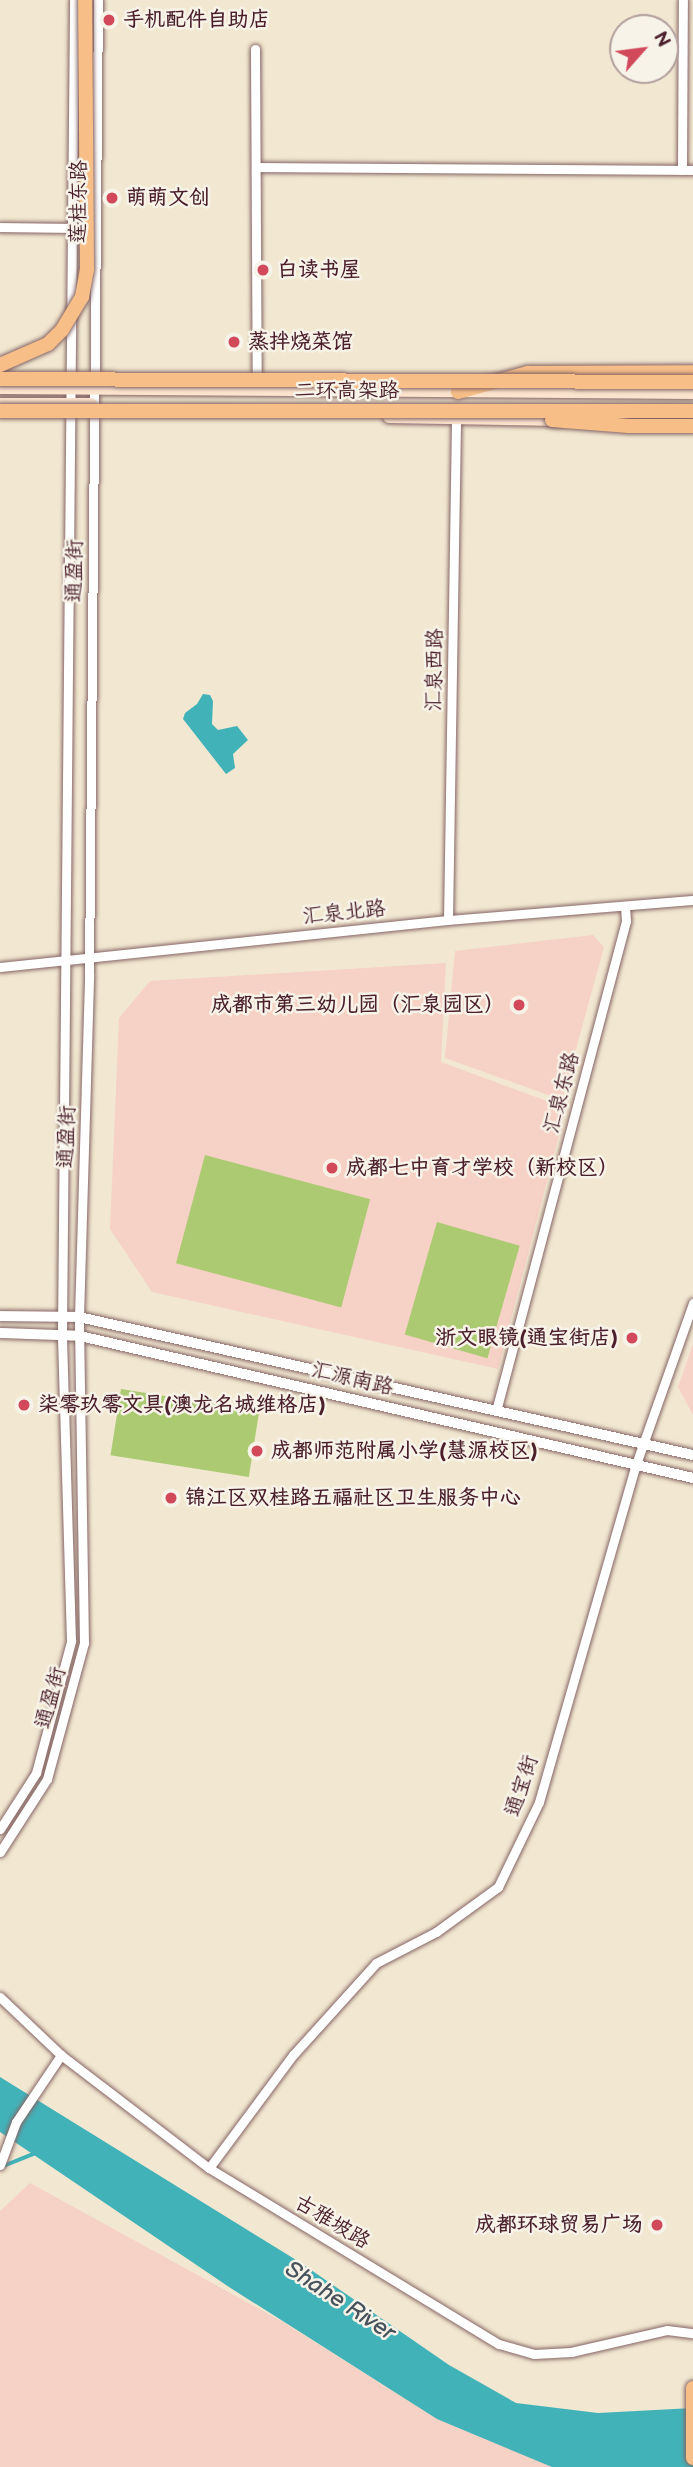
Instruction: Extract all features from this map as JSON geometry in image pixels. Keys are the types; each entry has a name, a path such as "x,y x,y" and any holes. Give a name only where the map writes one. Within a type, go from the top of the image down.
{"main road":[{"path":"0,365 48,344 62,330 82,297 87,270 85,0"},
{"path":"458,392 528,373 693,372"},
{"name":"二环高架路","path":"0,379 693,382"},
{"path":"0,388 693,393"},
{"path":"0,404 95,404 458,416 693,420"},
{"name":"二环高架路","path":"0,411 458,416 693,411"},
{"path":"458,416 629,426 693,426"},
{"path":"693,2388 693,2458"}],"street":[{"name":"莲桂东路","path":"72,404 74,0"},
{"name":"莲桂东路","path":"95,404 98,0"},
{"path":"682,170 683,0"},
{"path":"255,49 257,390"},
{"path":"256,167 693,170"},
{"path":"0,227 73,228"},
{"name":"通盈街","path":"0,1829 36,1773 71,1641 62,1333 72,404"},
{"name":"通盈街","path":"0,1852 47,1779 84,1643 79,1317 89,957 95,404"},
{"name":"汇泉西路","path":"448,920 458,416"},
{"name":"汇泉北路","path":"0,967 448,920 693,900"},
{"name":"汇泉东路","path":"496,1411 626,921 625,906"},
{"name":"通宝街","path":"209,2168 293,2055 376,1963 436,1932 498,1887 539,1802 636,1465 693,1303"},
{"name":"汇源南路","path":"0,1316 79,1317 693,1455"},
{"name":"汇源南路","path":"0,1333 62,1333 80,1336 693,1478"},
{"name":"古雅坡路","path":"0,1997 61,2055 209,2168 499,2344 534,2354 572,2352 667,2330 693,2333"},
{"path":"0,2163 16,2122 61,2055"}],"shaded area":[{"name":"成都市第三幼儿园（汇泉园区）","path":"593,935 604,947 562,1100 445,1058 455,951"},
{"name":"成都七中育才学校（新校区）","path":"446,963 441,1062 566,1108 498,1369 152,1292 110,1229 119,1018 150,981"},
{"path":"693,1344 693,1415 678,1387"},
{"path":"30,2183 283,2322 437,2419 554,2467 0,2467 0,2211"}],"green space":[{"path":"205,1155 370,1199 341,1307 176,1263"},
{"path":"437,1222 520,1246 487,1358 405,1334"},
{"path":"121,1389 259,1411 249,1477 111,1455"}],"water":[{"path":"203,694 210,695 213,701 212,724 218,730 237,726 248,740 233,754 235,768 226,774 183,719 185,713 197,704"},
{"name":"Shahe River","path":"0,2077 301,2263 449,2365 516,2403 598,2413 693,2408 693,2467 552,2467 437,2419 229,2287 0,2132"}],"waterway":[{"path":"1,2167 36,2153"}],"place":[{"name":"手机配件自助店","path":"109,20"},
{"name":"萌萌文创","path":"112,198"},
{"name":"白读书屋","path":"263,270"},
{"name":"蒸拌烧菜馆","path":"234,342"},
{"name":"成都市第三幼儿园（汇泉园区）","path":"519,1005"},
{"name":"成都七中育才学校（新校区）","path":"332,1168"},
{"name":"浙文眼镜(通宝街店)","path":"632,1338"},
{"name":"柒零玖零文具(澳龙名城维格店)","path":"24,1405"},
{"name":"成都师范附属小学(慧源校区)","path":"257,1451"},
{"name":"锦江区双桂路五福社区卫生服务中心","path":"171,1498"},
{"name":"成都环球贸易广场","path":"657,2225"}]}
